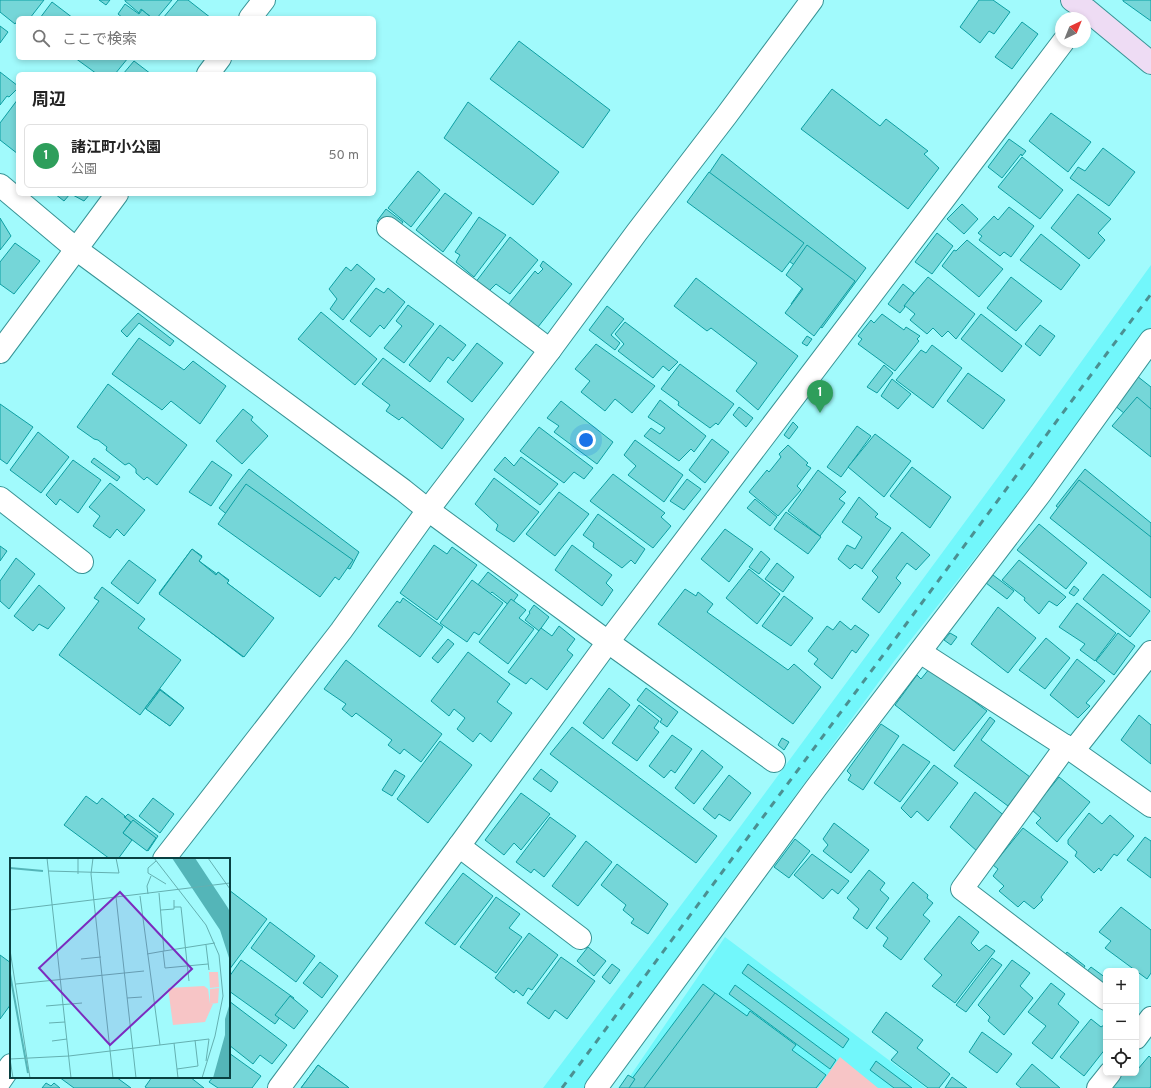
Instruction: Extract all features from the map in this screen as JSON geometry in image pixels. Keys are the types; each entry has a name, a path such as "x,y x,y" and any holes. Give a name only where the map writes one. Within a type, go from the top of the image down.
{"street":[{"path":"252,16 264,0"},
{"path":"165,858 341,631 428,510 550,350 812,0"},
{"path":"1080,10 1151,63"},
{"path":"279,1088 608,642 1058,48"},
{"path":"210,72 218,60"},
{"path":"0,185 76,249 428,510 774,761"},
{"path":"0,352 116,196"},
{"path":"388,228 550,350"},
{"path":"596,1088 816,788 1040,494 1151,340"},
{"path":"0,498 82,562"},
{"path":"920,652 1070,748 1151,806"},
{"path":"1103,997 962,889 1070,748 1151,652"},
{"path":"459,846 580,938"},
{"path":"0,1080 10,1066"},
{"path":"1098,1088 1108,1076"}],"shaded area":[{"path":"1151,265 1151,334 895,660 725,891 604,1059 585,1088 543,1088 740,827 1004,469"},
{"path":"725,937 926,1088 622,1088"},
{"path":"840,1057 878,1088 818,1088"}],"building":[{"path":"0,0 44,0 32,16 16,16 15,24 0,12"},
{"path":"99,0 110,0 106,5"},
{"path":"172,0 159,16 150,16 141,9 139,13 125,1"},
{"path":"178,0 188,0 208,16 165,16"},
{"path":"979,0 993,0 1010,12 994,34 989,31 980,43 960,27"},
{"path":"1151,0 1151,21 1123,1"},
{"path":"52,2 70,16 42,16"},
{"path":"125,4 139,14 142,10 150,16 120,16 118,14"},
{"path":"1022,22 1038,34 1012,69 995,57"},
{"path":"0,26 8,32 0,43"},
{"path":"519,41 610,110 583,148 490,79"},
{"path":"78,60 126,60 117,72 94,72"},
{"path":"134,61 148,72 125,72"},
{"path":"0,72 16,84 16,90 9,97 7,96 0,105"},
{"path":"832,89 880,126 886,119 928,151 924,154 939,168 908,209 801,129"},
{"path":"16,102 16,152 0,140 0,123"},
{"path":"468,102 559,172 533,205 444,138"},
{"path":"1051,113 1091,142 1068,172 1029,141"},
{"path":"1009,139 1026,151 1022,156 1021,154 1002,178 988,167"},
{"path":"1103,148 1135,172 1109,206 1070,178 1078,167 1085,171"},
{"path":"722,154 866,268 822,328 791,304 810,277 697,191"},
{"path":"1022,157 1063,190 1040,219 998,187"},
{"path":"418,171 440,190 411,227 388,208"},
{"path":"709,172 804,243 782,272 687,202"},
{"path":"445,193 472,213 443,252 416,230"},
{"path":"1078,194 1111,219 1098,233 1105,240 1089,259 1051,228"},
{"path":"58,196 68,196 64,201"},
{"path":"75,196 88,196 84,201"},
{"path":"962,204 978,219 964,234 947,219"},
{"path":"1009,207 1034,226 1011,257 1004,252 1000,256 979,240 982,236 978,233 994,216 998,220"},
{"path":"386,209 403,222 394,234 377,221"},
{"path":"479,217 506,235 474,277 456,262 460,255 455,252"},
{"path":"0,218 11,236 0,250"},
{"path":"937,233 953,246 932,274 915,262"},
{"path":"1041,234 1080,265 1061,290 1020,260"},
{"path":"510,237 538,260 510,294 496,284 486,294 475,283"},
{"path":"967,240 1003,269 979,297 942,266 954,250 956,251"},
{"path":"15,243 40,261 14,294 0,284 0,262"},
{"path":"807,245 855,281 814,336 785,313 803,289 786,275"},
{"path":"543,261 572,284 538,327 526,327 504,310 535,271 538,274 543,269 540,266"},
{"path":"357,264 375,279 343,320 330,309 337,299 329,289 346,267 351,271"},
{"path":"928,277 975,314 956,339 948,331 942,337 933,328 927,334 910,320 915,314 904,305"},
{"path":"1011,277 1042,301 1016,331 987,308"},
{"path":"696,278 798,356 758,410 736,391 757,363 711,328 707,331 674,306"},
{"path":"903,284 914,293 900,313 888,304"},
{"path":"376,288 384,293 388,288 405,302 384,329 380,325 370,337 350,321"},
{"path":"408,305 434,324 404,363 384,348 402,326 396,321"},
{"path":"607,306 624,319 611,335 620,343 615,350 589,330"},
{"path":"321,312 377,359 355,385 298,339"},
{"path":"138,313 174,341 170,346 139,323 127,337 121,331"},
{"path":"882,314 904,330 906,327 920,336 917,339 919,341 895,371 858,344 862,339 858,336 871,320 874,323"},
{"path":"981,314 1022,346 1002,372 961,339"},
{"path":"625,322 678,362 669,371 663,366 653,378 618,351 624,344 615,334"},
{"path":"440,325 466,345 453,361 448,357 430,382 409,365"},
{"path":"1040,325 1055,336 1040,356 1025,344"},
{"path":"807,336 812,339 807,346 802,343"},
{"path":"139,338 184,370 193,361 226,386 200,424 171,401 162,410 112,374"},
{"path":"477,343 503,363 472,402 447,382"},
{"path":"596,344 655,386 632,413 615,399 605,411 581,392 590,381 575,369"},
{"path":"932,345 962,368 933,408 896,380 921,350 926,353"},
{"path":"383,358 464,419 442,449 402,417 399,420 386,411 390,405 362,384"},
{"path":"680,364 734,404 718,425 716,423 710,428 678,405 679,402 661,389"},
{"path":"884,365 893,373 877,393 867,387"},
{"path":"968,373 1005,400 983,429 947,401"},
{"path":"1137,376 1151,387 1151,435 1114,405"},
{"path":"892,379 911,394 898,409 881,396"},
{"path":"108,384 187,445 157,485 147,477 144,480 136,473 136,469 129,463 125,465 106,450 107,447 77,427"},
{"path":"1137,397 1151,409 1151,457 1112,426"},
{"path":"660,400 706,436 694,452 691,449 679,461 644,436 651,428 660,434 665,428 648,417"},
{"path":"561,401 613,442 597,464 554,432 559,426 547,418"},
{"path":"0,404 33,427 7,464 0,459"},
{"path":"739,407 753,418 746,427 733,415"},
{"path":"243,409 253,417 251,420 268,436 242,464 216,441"},
{"path":"793,422 798,427 789,439 784,435"},
{"path":"857,426 871,436 841,477 827,467"},
{"path":"539,427 593,468 584,479 574,472 564,483 520,451"},
{"path":"38,432 69,457 41,493 10,470"},
{"path":"875,434 911,461 884,497 848,467"},
{"path":"712,439 729,452 705,483 689,470"},
{"path":"635,440 683,475 664,502 628,475 636,466 624,455"},
{"path":"788,445 808,463 806,465 811,468 797,486 801,490 778,516 749,492 767,470 769,472 781,457 779,454"},
{"path":"505,457 514,466 521,457 558,484 540,505 494,470"},
{"path":"94,458 120,477 117,481 91,462"},
{"path":"73,460 101,480 78,513 60,499 56,505 46,495"},
{"path":"212,461 232,475 211,506 189,492"},
{"path":"912,467 951,497 930,528 890,496"},
{"path":"249,469 359,552 350,569 339,564 319,588 219,508"},
{"path":"1085,469 1151,523 1151,578 1056,506"},
{"path":"818,470 846,492 839,499 845,503 820,536 788,511"},
{"path":"613,474 665,513 661,517 671,526 653,548 590,501"},
{"path":"494,478 539,512 514,542 496,530 498,525 475,504"},
{"path":"687,479 701,489 684,510 670,501"},
{"path":"1079,480 1151,537 1151,598 1050,518"},
{"path":"110,483 145,510 124,536 117,529 110,538 93,526 100,516 89,507"},
{"path":"246,484 353,560 339,580 335,577 320,597 218,524"},
{"path":"559,492 589,514 555,556 526,534"},
{"path":"859,497 878,514 875,517 891,528 862,569 855,564 850,569 838,559 847,545 855,549 862,537 842,522"},
{"path":"755,499 777,517 770,526 747,508"},
{"path":"786,512 821,537 808,554 774,529"},
{"path":"598,514 645,549 635,564 631,560 622,568 593,547 594,543 583,535"},
{"path":"1039,524 1087,563 1066,589 1017,550"},
{"path":"725,529 753,549 729,582 701,559"},
{"path":"902,532 930,555 916,570 907,563 896,578 901,583 879,613 862,599 878,577 872,571"},
{"path":"434,545 447,554 452,547 477,565 437,620 400,593"},
{"path":"572,545 612,575 606,583 613,590 602,606 555,570"},
{"path":"0,546 7,551 0,561"},
{"path":"192,549 202,556 199,561 217,574 218,572 229,580 227,583 273,618 243,657 159,593"},
{"path":"192,549 202,557 199,561 216,575 218,572 229,581 227,583 274,618 244,657 159,594"},
{"path":"761,551 770,559 759,574 749,567"},
{"path":"16,558 35,574 9,609 0,601 0,581"},
{"path":"129,560 156,580 138,604 111,583"},
{"path":"1019,560 1066,597 1057,606 1049,601 1039,614 1024,600 1025,598 1002,580"},
{"path":"777,563 794,577 783,592 765,579"},
{"path":"749,569 780,594 757,624 726,598"},
{"path":"488,572 518,595 510,606 492,592 489,595 477,586"},
{"path":"1103,574 1150,611 1130,637 1083,599"},
{"path":"993,575 1014,591 1007,599 986,583"},
{"path":"472,580 503,603 479,635 474,632 467,642 440,623"},
{"path":"39,585 65,608 48,629 39,624 33,631 14,616"},
{"path":"1074,586 1079,590 1074,596 1069,593"},
{"path":"102,587 145,619 138,628 181,660 140,715 59,655 99,601 94,598"},
{"path":"685,589 696,596 698,592 713,604 707,612 788,670 794,664 821,687 793,724 658,624"},
{"path":"784,596 813,618 791,646 762,626"},
{"path":"403,598 443,627 420,657 378,626 397,601 400,603"},
{"path":"511,599 526,610 519,618 534,629 508,664 479,642"},
{"path":"1077,603 1116,633 1095,661 1080,650 1085,644 1059,627"},
{"path":"534,605 549,617 539,631 525,620"},
{"path":"998,607 1036,638 1008,673 971,644"},
{"path":"840,621 851,630 855,625 869,635 856,653 852,650 832,679 814,664 818,659 808,651 827,626 833,630"},
{"path":"559,626 575,639 567,650 573,655 547,690 531,678 526,684 508,672 541,628 552,636"},
{"path":"950,633 957,637 951,645 944,640"},
{"path":"1118,633 1135,646 1114,675 1096,661"},
{"path":"1046,638 1070,658 1045,689 1019,670"},
{"path":"448,639 454,644 438,663 432,658"},
{"path":"468,652 510,684 497,702 512,713 491,742 480,733 473,742 457,729 465,718 454,709 449,716 431,701"},
{"path":"1077,659 1105,681 1086,703 1090,706 1078,718 1050,695"},
{"path":"346,660 442,734 421,762 404,749 400,754 388,745 392,740 356,713 352,717 342,709 346,704 324,689"},
{"path":"930,668 987,711 954,751 895,705 917,675 921,679"},
{"path":"609,688 630,705 603,739 583,723"},
{"path":"646,688 678,712 667,727 660,722 662,719 637,700"},
{"path":"160,689 183,707 170,726 145,708"},
{"path":"160,690 184,708 170,726 146,709"},
{"path":"639,705 659,721 654,728 659,732 637,761 612,743"},
{"path":"1139,715 1151,725 1151,764 1121,740"},
{"path":"990,717 995,721 981,740 1030,777 1008,806 954,766"},
{"path":"881,724 899,736 863,790 848,780 851,775 847,771"},
{"path":"572,727 717,836 696,863 550,754"},
{"path":"672,735 692,749 675,773 671,770 664,778 649,766"},
{"path":"782,738 789,742 784,750 778,745"},
{"path":"440,741 472,765 428,823 397,799"},
{"path":"903,744 930,762 900,802 874,783"},
{"path":"702,750 723,767 694,804 675,788"},
{"path":"934,765 958,783 928,821 917,811 911,818 901,808"},
{"path":"541,769 558,782 551,792 533,779"},
{"path":"395,770 405,776 392,796 382,790"},
{"path":"729,775 751,793 730,821 719,814 715,819 703,809"},
{"path":"1059,777 1090,802 1057,842 1036,823 1041,818 1032,810"},
{"path":"975,792 1006,817 978,852 950,827"},
{"path":"521,793 550,814 521,850 514,843 504,855 485,840"},
{"path":"86,796 97,804 102,798 131,822 123,833 132,840 119,858 109,858 64,825"},
{"path":"153,798 174,814 160,833 139,816"},
{"path":"1089,813 1102,824 1110,815 1134,836 1117,856 1114,854 1101,871 1099,868 1094,873 1075,856 1077,852 1068,844 1068,840"},
{"path":"128,814 158,836 148,851 126,834 133,824 125,817"},
{"path":"550,817 576,836 544,877 534,869 531,873 516,862"},
{"path":"133,820 156,838 147,851 123,833"},
{"path":"834,823 869,850 851,873 823,851 828,845 823,839"},
{"path":"1023,828 1068,862 1041,897 1043,900 1034,909 1024,901 1018,907 999,891 1004,886 993,876 998,869 993,865"},
{"path":"1145,837 1151,841 1151,878 1127,860"},
{"path":"795,839 810,851 789,878 774,867"},
{"path":"586,841 612,862 578,906 552,886"},
{"path":"812,854 849,881 838,894 832,889 823,899 794,875"},
{"path":"617,864 668,904 648,934 631,923 634,919 623,910 626,905 601,885"},
{"path":"869,870 885,883 880,890 889,898 867,929 853,918 859,909 847,898"},
{"path":"463,873 493,896 455,945 425,923"},
{"path":"913,882 928,895 927,898 933,903 923,915 930,921 901,960 883,946 888,938 876,928"},
{"path":"230,891 267,919 230,969"},
{"path":"496,897 520,914 509,928 522,937 496,973 460,947"},
{"path":"1121,907 1151,930 1151,973 1147,979 1139,973 1139,968 1132,968 1105,948 1111,941 1099,932"},
{"path":"959,916 979,932 971,943 979,951 986,945 995,951 955,1003 932,986 942,975 924,959"},
{"path":"270,922 315,956 296,982 251,948"},
{"path":"529,933 558,955 532,990 528,988 523,996 516,990 514,993 495,978"},
{"path":"588,947 606,961 594,976 577,961"},
{"path":"1067,952 1085,966 1081,972 1062,959"},
{"path":"0,955 10,962 10,1005 0,1019"},
{"path":"561,957 595,981 567,1019 555,1010 549,1019 527,1003"},
{"path":"992,958 1002,965 966,1012 956,1005"},
{"path":"241,960 294,998 275,1024 230,992 230,976"},
{"path":"1012,960 1030,973 1020,986 1033,998 1004,1035 988,1021 990,1017 978,1005"},
{"path":"320,962 338,976 322,998 303,983"},
{"path":"612,964 620,970 610,984 602,977"},
{"path":"748,964 849,1039 843,1048 742,973"},
{"path":"1091,967 1103,976 1103,982 1100,987 1084,975"},
{"path":"1051,983 1065,994 1058,1004 1079,1022 1052,1059 1032,1043 1046,1026 1028,1012"},
{"path":"703,984 815,1069 803,1088 625,1088"},
{"path":"735,985 836,1060 830,1069 729,994"},
{"path":"715,993 747,1016 750,1011 796,1045 792,1050 826,1075 816,1088 644,1088"},
{"path":"290,996 308,1011 294,1029 275,1015"},
{"path":"230,1002 287,1045 272,1064 260,1055 253,1064 230,1046"},
{"path":"886,1012 923,1040 917,1048 950,1074 939,1088 928,1088 891,1060 898,1052 872,1032"},
{"path":"1091,1019 1101,1027 1103,1026 1103,1052 1084,1076 1060,1057"},
{"path":"982,1032 1012,1054 997,1073 969,1052"},
{"path":"230,1054 261,1076 252,1088 218,1088 209,1082 212,1078 230,1078"},
{"path":"1149,1056 1151,1058 1150,1088 1111,1088 1121,1076 1139,1076 1139,1068"},
{"path":"876,1061 912,1088 894,1088 870,1070"},
{"path":"1032,1064 1060,1088 1021,1088 1016,1084"},
{"path":"318,1065 349,1088 301,1088"},
{"path":"318,1065 348,1087 349,1088 301,1088"},
{"path":"628,1075 635,1079 629,1088 619,1088"},
{"path":"952,1077 967,1088 945,1088"},
{"path":"60,1078 117,1078 131,1088 74,1088"},
{"path":"151,1078 191,1078 204,1088 147,1088 145,1087"},
{"path":"46,1083 51,1086 54,1083 60,1088 42,1088"}],"railway":[{"path":"562,1088 1151,294"}],"place":[{"name":"諸江町小公園","path":"820,413"}]}
